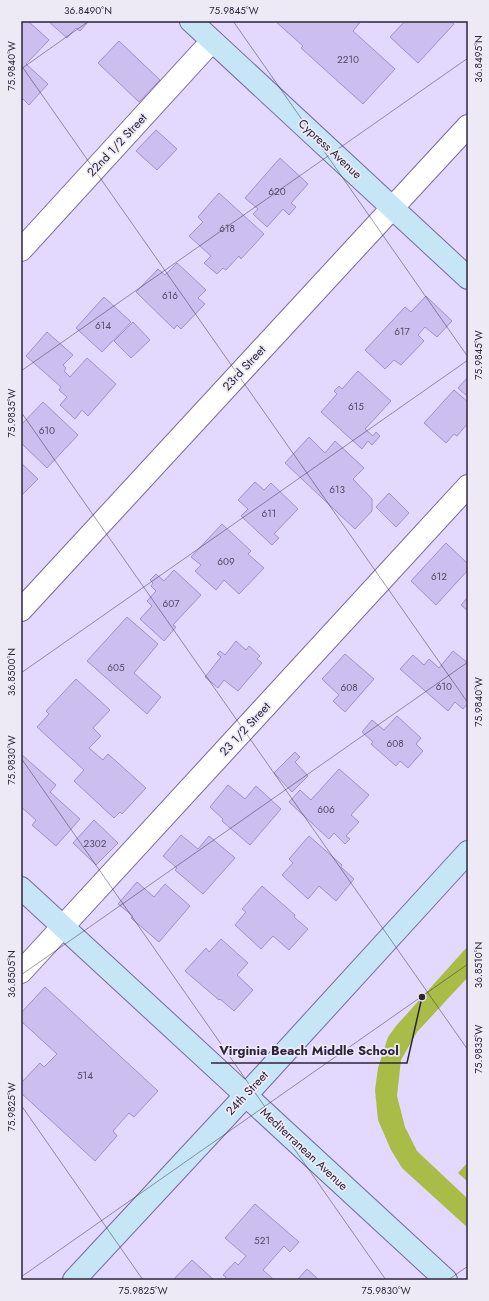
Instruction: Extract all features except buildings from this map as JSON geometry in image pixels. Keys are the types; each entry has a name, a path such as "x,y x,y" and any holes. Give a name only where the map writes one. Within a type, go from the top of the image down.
{"street":[{"name":"Cypress Avenue","path":"191,21 468,278"},
{"name":"22nd 1/2 Street","path":"21,250 212,41"},
{"name":"23rd Street","path":"21,610 468,126"},
{"name":"23 1/2 Street","path":"21,972 468,486"},
{"name":"24th Street","path":"74,1280 246,1095 468,852"},
{"name":"Mediterranean Avenue","path":"21,888 446,1280"}],"green space":[{"path":"468,946 468,977 417,1032 401,1060 397,1096 405,1127 417,1151 468,1199 468,1228 402,1168 391,1150 378,1120 375,1090 378,1068 388,1037 396,1026"},
{"path":"468,1162 468,1182 458,1173"}],"place":[{"name":"Virginia Beach Middle School","path":"422,997"}]}
